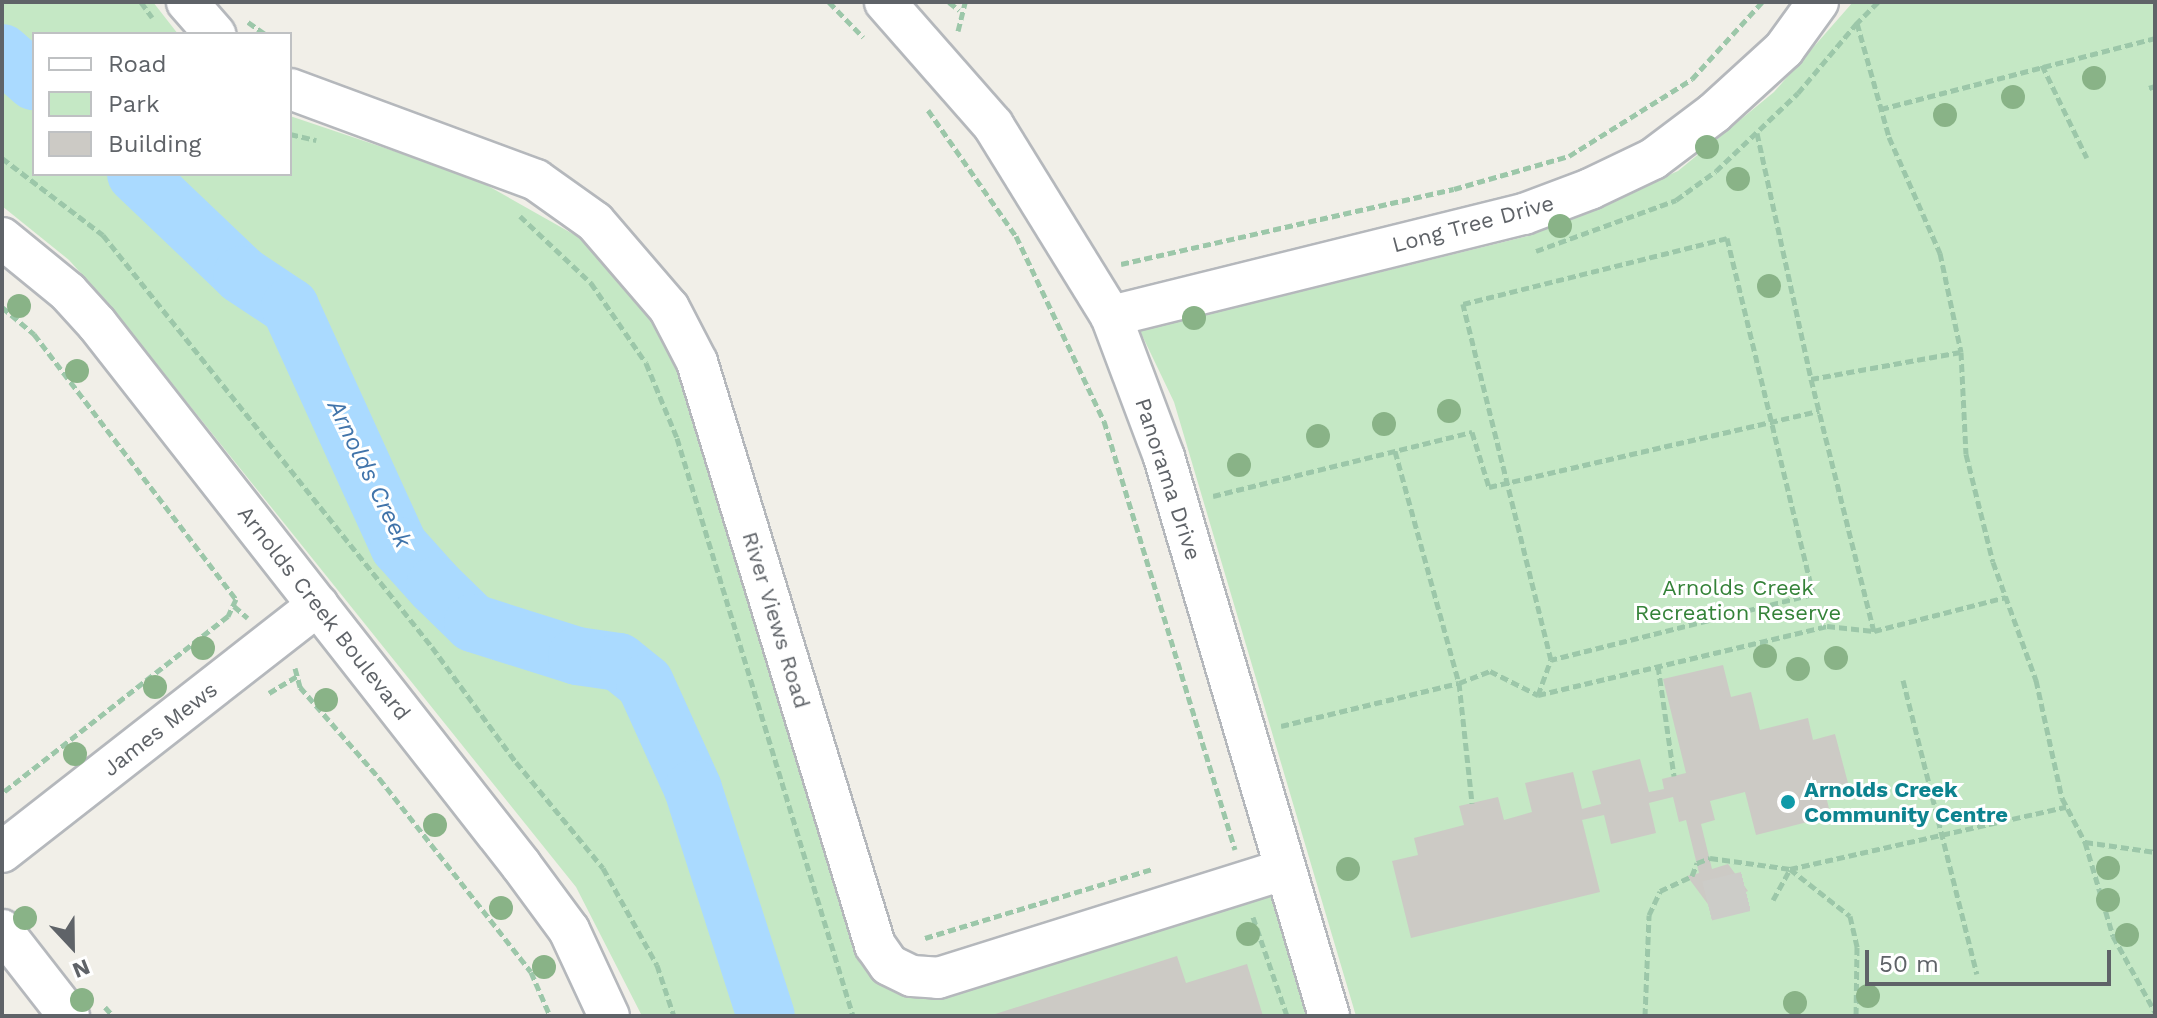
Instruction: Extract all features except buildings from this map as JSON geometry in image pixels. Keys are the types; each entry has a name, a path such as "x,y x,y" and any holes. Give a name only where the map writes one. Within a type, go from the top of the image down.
{"street":[{"path":"187,2 213,32"},
{"name":"Long Tree Drive","path":"1111,316 1524,214 1590,189 1653,159 1714,113 1784,49 1818,2"},
{"name":"Panorama Drive","path":"902,7 993,125 1111,316 1178,505 1329,1016"},
{"name":"River Views Road","path":"292,90 536,180 595,222 669,308 697,362 875,945 889,965 912,976 938,978 1285,869"},
{"name":"Arnolds Creek Boulevard","path":"2,238 68,292 97,324 318,605 569,930 609,1016"},
{"name":"James Mews","path":"2,852 318,605"},
{"path":"2,930 82,1005"}],"path":[{"path":"829,2 869,44"},
{"path":"949,2 959,10"},
{"path":"965,2 959,10 957,30 967,42"},
{"path":"1115,259 1122,265 1139,264 1454,189 1569,156 1692,79 1749,23 1762,2"},
{"path":"1528,253 1676,200 1757,132 1878,2"},
{"path":"1857,23 1881,109 1940,253 1961,352 1966,454 2006,597 2036,680 2066,807 2085,842 2113,936 2155,1012"},
{"path":"1881,109 2155,38"},
{"path":"2042,65 2087,158"},
{"path":"920,98 1016,236 1086,378 1104,421 1234,844"},
{"path":"1757,132 1811,379 1874,631"},
{"path":"292,135 321,142"},
{"path":"2,158 103,235 432,647 603,868 657,965 674,1016"},
{"path":"512,209 591,283 646,363 677,438 853,1016"},
{"path":"1538,695 1551,660 1463,304 1727,238 1813,594 1551,660"},
{"path":"2,307 34,334 151,482 236,599 234,606 202,638 2,793"},
{"path":"1811,379 1961,352"},
{"path":"1178,505 1472,432 1489,487 1819,411"},
{"path":"1395,451 1459,683 1472,803"},
{"path":"1276,727 1459,683 1490,671 1538,695 1827,626 1874,631 2006,597"},
{"path":"234,606 269,644 283,651 299,675 300,687 379,778 531,972 550,1016"},
{"path":"1658,666 1674,776"},
{"path":"267,694 299,675"},
{"path":"1903,680 1940,837 1977,974"},
{"path":"1272,715 1281,743"},
{"path":"1645,1016 1645,943 1649,915 1660,891 1692,876 1697,863 1710,858 1790,869 2066,807"},
{"path":"2085,842 2155,852"},
{"path":"1773,900 1790,869"},
{"path":"1790,869 1850,916 1857,947 1856,1016"},
{"path":"1246,915 1261,927 1287,1016"},
{"path":"82,1005 113,1016"}],"green space":[{"path":"2,2 153,2 176,32 32,32 32,176 292,176 292,117 474,178 589,243 648,315 685,380 894,989 1274,885 1311,1016 642,1016 576,887 105,300 69,260 2,206"},
{"name":"Arnolds Creek Recreation Reserve","path":"1853,2 2155,2 2155,1016 1356,1016 1174,402 1140,331 1528,236 1678,171 1774,92"}],"waterway":[{"name":"Arnolds Creek","path":"2,53 32,79"},
{"name":"Arnolds Creek","path":"138,176 242,275 290,307 399,546 435,586 473,623 577,656 619,662 645,683 693,789 766,1016"}],"tunnel":[{"path":"1707,901 1748,891"}],"place":[{"name":"Arnolds Creek Community Centre","path":"1788,802"}]}
